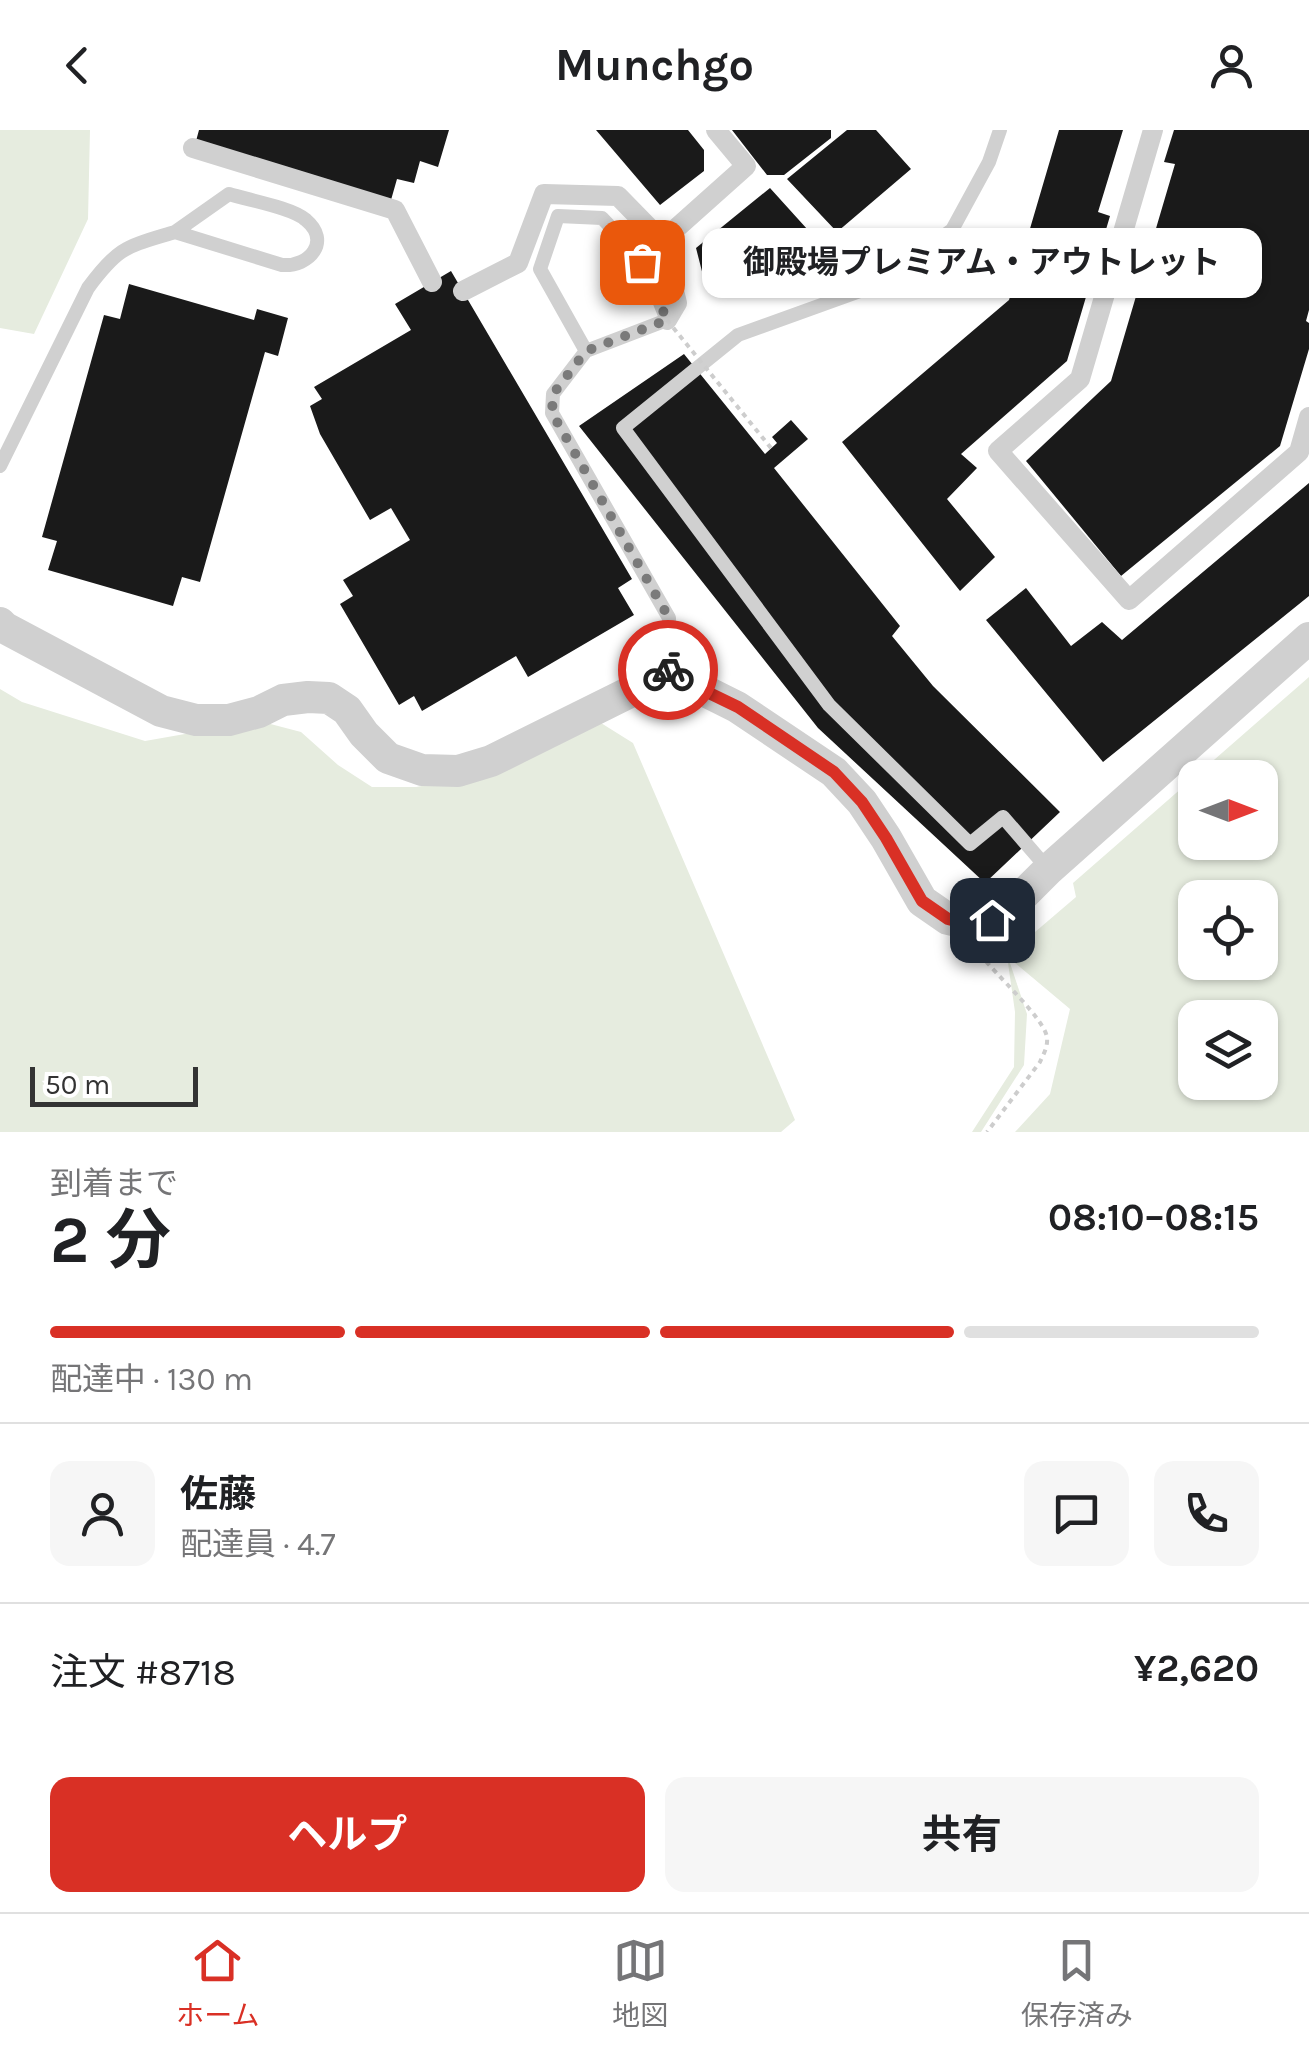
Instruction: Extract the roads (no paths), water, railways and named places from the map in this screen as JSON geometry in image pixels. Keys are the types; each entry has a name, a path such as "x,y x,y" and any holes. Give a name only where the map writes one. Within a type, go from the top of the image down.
{"street":[{"path":"662,241 746,166 716,130"},
{"path":"1153,130 1080,379 998,452 1128,600 1299,452 1309,417"},
{"path":"193,148 395,210 432,282"},
{"path":"463,290 518,263 544,194 618,196 662,241 676,303 667,320"},
{"path":"0,623 162,711 196,720 229,720 283,700 329,698 347,710 388,758 422,770 458,772 491,762 630,692 668,686 705,691 738,707 834,772 870,814 922,901 948,919 974,926 1005,913 1309,638"}],"lane":[{"path":"1000,130 988,162 952,230 874,286 738,336 623,428 829,705 970,844 1003,817 1049,870"},
{"path":"0,466 88,288 107,262 124,248 175,232 230,194 305,218 318,241 312,255 294,266 175,232"},
{"path":"586,351 540,269 558,216 602,218 642,262 667,320 586,351 553,394 552,413 669,618 668,686"}],"place":[{"name":"御殿場プレミアム・アウトレット","path":"642,262"}]}
